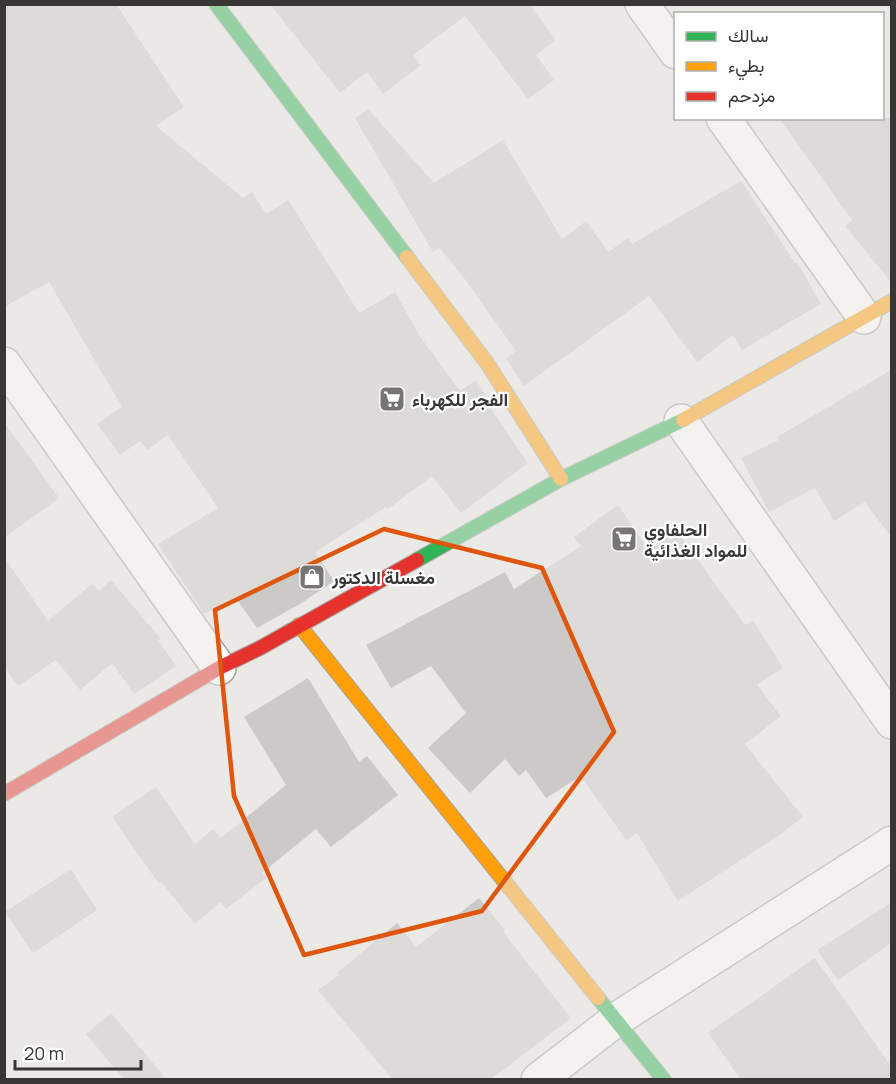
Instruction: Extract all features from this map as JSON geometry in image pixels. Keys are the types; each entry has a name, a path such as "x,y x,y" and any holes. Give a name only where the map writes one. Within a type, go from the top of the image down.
{"street":[{"path":"216,4 487,363 561,479"},
{"path":"642,4 674,51"},
{"path":"4,794 219,668 260,648 561,479 681,421 878,309 725,120"},
{"path":"4,364 219,668"},
{"path":"681,421 891,722"},
{"path":"299,625 664,1080"},
{"path":"538,1080 617,1019 891,843"}],"highlighted area":[{"path":"384,529 542,568 614,732 482,911 304,955 234,796 215,610"}],"building":[{"path":"4,4 116,4 184,107 156,126 243,198 252,192 266,214 288,200 359,313 395,292 419,335 460,391 476,380 493,407 491,409 528,463 461,513 432,476 388,509 386,507 315,552 334,581 300,604 257,628 235,597 204,614 158,544 218,508 168,435 147,450 140,441 120,455 97,424 122,407 49,282 4,307"},
{"path":"270,4 529,4 556,40 536,55 554,80 528,99 465,16 413,55 421,65 383,94 367,72 340,93"},
{"path":"368,109 434,183 503,140 562,239 586,221 608,252 628,238 632,244 741,181 795,263 797,262 821,304 742,350 733,335 697,362 649,296 524,386 506,358 516,351 440,248 433,252 355,118"},
{"path":"884,118 891,118 891,282 845,226 852,220 780,120 884,120"},
{"path":"891,370 891,537 865,502 834,521 815,488 769,512 741,458 779,440 777,437"},
{"path":"4,422 59,498 4,538"},
{"path":"618,505 649,551 676,530 745,625 753,620 783,668 757,685 781,716 745,744 803,817 678,901 637,833 626,840 581,776 546,798 526,770 519,776 505,759 470,793 428,748 466,713 431,666 391,688 366,645 505,572 514,589 581,546 574,537"},
{"path":"4,557 48,621 92,584 99,591 111,580 161,639 158,640 176,666 134,694 112,663 80,690 56,660 18,686 4,667"},
{"path":"308,678 359,762 367,756 398,795 331,847 316,829 262,873 266,878 226,909 221,902 195,924 161,882 159,884 112,817 156,787 195,844 213,829 221,838 286,785 244,717"},
{"path":"71,869 97,910 33,953 5,912"},
{"path":"479,898 571,1018 490,1080 393,1080 318,990 339,975 337,973 397,923 416,947"},
{"path":"891,903 891,943 838,980 817,950"},
{"path":"815,958 891,1066 891,1080 741,1080 708,1033"},
{"path":"111,1013 167,1080 124,1080 86,1034"}],"traffic: fast":[{"path":"216,4 407,257"},
{"path":"417,560 561,479 683,420"},
{"path":"598,998 664,1080"}],"traffic: slow":[{"path":"407,257 487,363 561,479"},
{"path":"683,420 892,301"},
{"path":"299,625 598,998"}],"traffic: jam":[{"path":"4,794 219,668 260,648 417,560"}],"place":[{"name":"الفجر للكهرباء","path":"392,399"},
{"name":"الحلفاوي للمواد الغذائية","path":"624,539"},
{"name":"مغسلة الدكتور","path":"312,577"}]}
